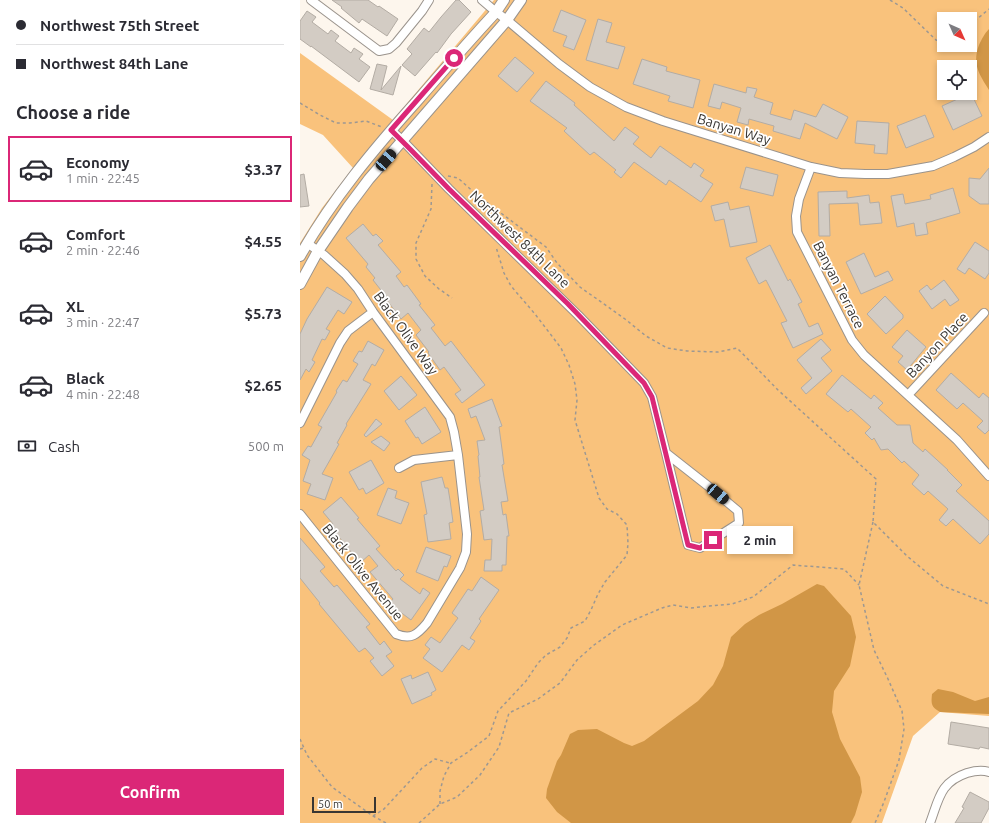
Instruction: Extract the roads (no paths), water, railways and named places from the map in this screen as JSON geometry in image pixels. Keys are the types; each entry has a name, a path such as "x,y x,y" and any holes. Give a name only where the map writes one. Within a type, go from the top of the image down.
{"street":[{"path":"311,0 379,51 389,49 396,43 429,0"},
{"name":"Banyan Way","path":"482,0 559,64 590,87 626,107 670,123 811,167 840,172 888,174 933,166 954,157 989,137"},
{"path":"300,256 337,198 357,171 391,130 496,12 504,0"},
{"path":"300,284 318,251 369,179 507,20 521,0"},
{"name":"Northwest 84th Lane","path":"391,130 573,309 644,383 652,397 688,545 700,548 739,523 738,511 666,453"},
{"name":"Banyan Terrace","path":"811,167 799,200 796,216 797,232 852,340 864,354 957,440 989,476"},
{"name":"Black Olive Way","path":"307,244 324,255 345,274 358,289 450,417 458,455 467,534 466,552 460,568 427,623 412,637"},
{"path":"300,423 340,343 348,331 374,312"},
{"name":"Banyon Place","path":"908,395 984,313"},
{"path":"399,468 414,460 458,455"},
{"name":"Black Olive Avenue","path":"300,514 396,634 404,637 412,637"},
{"path":"930,823 940,795 948,784 958,776 972,772 989,772"}]}
